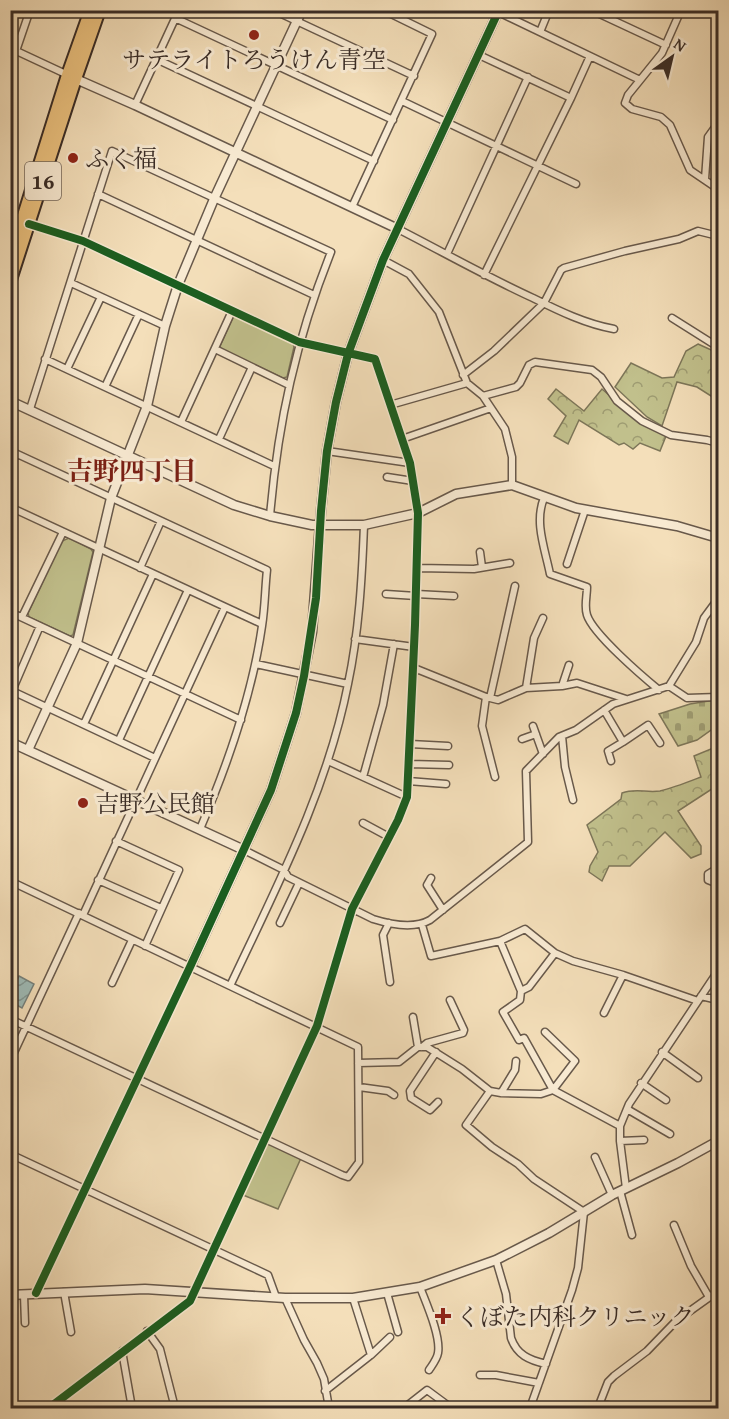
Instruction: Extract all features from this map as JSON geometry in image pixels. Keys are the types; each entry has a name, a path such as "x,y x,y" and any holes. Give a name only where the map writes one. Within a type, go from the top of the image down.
{"main road":[{"name":"16","path":"10,283 90,10"},
{"name":"16","path":"71,77 100,10"},
{"name":"16","path":"10,256 26,222"}],"street":[{"path":"30,10 13,49 398,229 484,275 544,303 585,321 614,329"},
{"path":"135,105 179,10"},
{"path":"273,10 414,76"},
{"path":"28,750 77,643 111,498 147,406 165,326 178,285 214,199 303,10"},
{"path":"352,207 432,34 383,10"},
{"path":"540,32 549,10"},
{"path":"591,10 666,45"},
{"path":"681,10 666,45 652,67 628,95 625,103 632,109 661,117 670,125 686,165 696,175 718,189"},
{"path":"36,1293 271,790 286,745 304,676 316,598 327,451 348,354 383,260 498,11 640,80"},
{"path":"175,18 393,120"},
{"path":"478,55 571,98"},
{"path":"484,275 590,56"},
{"path":"156,59 374,161"},
{"path":"447,254 528,77"},
{"path":"402,101 576,184"},
{"path":"705,179 708,137 718,123"},
{"path":"30,409 112,151 331,252 299,342 289,385 274,466 270,516"},
{"path":"98,194 314,295"},
{"path":"10,218 83,241 299,342 375,359 410,463 418,513 414,668 407,797 352,909 317,1026 190,1301 147,1331 49,1408"},
{"path":"463,375 495,351 544,303 564,268 625,250 680,239 698,231 718,236"},
{"path":"383,260 409,274 439,312 467,383 483,396 505,429 512,457 512,486"},
{"path":"70,283 165,326"},
{"path":"67,369 101,297"},
{"path":"181,422 232,310"},
{"path":"105,387 139,314"},
{"path":"672,318 718,347"},
{"path":"215,349 289,385"},
{"path":"45,359 274,466"},
{"path":"483,396 516,387 529,365 535,362 592,370 601,376 617,401 642,421 671,435 718,443"},
{"path":"219,439 252,367"},
{"path":"390,405 467,383"},
{"path":"10,400 216,497 270,516 320,525 364,525 418,513 456,494 512,486 585,510 677,526 718,538"},
{"path":"402,439 491,408"},
{"path":"327,451 410,463"},
{"path":"10,468 15,453 267,570 262,624 241,720 224,772 200,829"},
{"path":"387,477 413,481"},
{"path":"544,498 540,507 540,523 550,574 587,587 585,607 587,618 628,663 659,690"},
{"path":"10,507 262,624"},
{"path":"567,564 585,510"},
{"path":"140,567 161,521"},
{"path":"230,986 284,870 311,808 328,761 348,684 355,639 364,525"},
{"path":"22,617 63,532"},
{"path":"480,552 482,567"},
{"path":"417,568 482,567 510,562"},
{"path":"84,724 153,574"},
{"path":"495,777 482,726 515,586"},
{"path":"119,740 188,590"},
{"path":"386,594 454,596"},
{"path":"10,742 244,850 284,870 288,877 299,883 373,919 389,923 422,925 528,842 526,771 550,745 604,710 626,699 669,686 696,642 704,618 718,599"},
{"path":"10,1062 117,841 225,607"},
{"path":"10,612 241,720"},
{"path":"526,688 534,638 543,618"},
{"path":"40,626 11,691 155,758"},
{"path":"355,639 414,647"},
{"path":"363,777 383,705 394,644"},
{"path":"255,664 348,684"},
{"path":"562,686 569,665"},
{"path":"414,668 498,700 526,688 576,683 626,699"},
{"path":"669,686 687,698 718,697"},
{"path":"604,710 623,742"},
{"path":"612,761 608,751 648,725 660,742"},
{"path":"533,726 543,754"},
{"path":"522,739 536,734"},
{"path":"562,736 565,767 573,800"},
{"path":"410,744 448,746"},
{"path":"328,761 407,797"},
{"path":"409,764 449,765"},
{"path":"408,781 446,784"},
{"path":"363,823 389,837"},
{"path":"117,841 179,870 145,946"},
{"path":"718,868 708,874 708,880 718,884"},
{"path":"431,878 427,885 443,910"},
{"path":"98,880 161,908"},
{"path":"10,881 358,1047 359,1162 348,1177 10,1019"},
{"path":"280,923 299,883"},
{"path":"389,923 383,935 390,982"},
{"path":"422,925 431,956 500,941 525,929 555,953 573,961 700,998 718,1000"},
{"path":"112,983 132,940"},
{"path":"500,941 521,991 520,1000 503,1012 519,1040 524,1038 553,1090 620,1126"},
{"path":"521,991 529,987 555,953"},
{"path":"632,1235 619,1191 620,1126 641,1083 718,971"},
{"path":"604,1012 623,975"},
{"path":"358,1063 399,1062 427,1043 463,1033 464,1030 450,1000"},
{"path":"413,1017 420,1047"},
{"path":"420,1047 427,1047 436,1052 489,1092 541,1094 553,1090 575,1061 545,1032"},
{"path":"436,1052 410,1091 411,1098 430,1110 438,1102"},
{"path":"662,1052 698,1078"},
{"path":"501,1094 515,1070 516,1061"},
{"path":"641,1083 666,1100"},
{"path":"358,1087 388,1091 394,1095"},
{"path":"489,1092 466,1125 534,1179 584,1212"},
{"path":"627,1109 670,1134"},
{"path":"620,1141 644,1140"},
{"path":"10,1295 145,1289 280,1298 353,1298 420,1287 496,1260 549,1233 619,1191 678,1164 718,1141"},
{"path":"10,1154 268,1275 317,1363 324,1379 329,1408"},
{"path":"594,1157 619,1191"},
{"path":"543,1408 531,1407 578,1268 584,1212"},
{"path":"674,1225 691,1266 709,1296"},
{"path":"496,1260 506,1294 513,1345 531,1361 546,1364"},
{"path":"420,1287 437,1339 437,1356 429,1370"},
{"path":"10,1289 23,1295"},
{"path":"596,1407 614,1376 647,1352 676,1321 718,1291"},
{"path":"64,1292 71,1332"},
{"path":"387,1293 398,1332"},
{"path":"23,1295 25,1323"},
{"path":"353,1298 371,1355"},
{"path":"147,1331 160,1349 174,1404"},
{"path":"325,1391 390,1337"},
{"path":"122,1351 132,1408"},
{"path":"480,1375 496,1375 539,1383"},
{"path":"404,1408 428,1390 446,1404"},
{"path":"596,1407 611,1405 618,1408"},
{"path":"10,1406 15,1408"}],"green space":[{"path":"236,316 293,343 287,377 283,378 221,349 220,346 233,317"},
{"path":"698,344 718,353 718,388 711,396 697,387 677,382 662,426 647,417 615,387 631,363 662,378 674,377 686,351"},
{"path":"556,389 584,411 602,389 641,423 666,436 660,451 640,443 633,449 624,443 619,445 579,420 568,444 554,436 566,416 548,399"},
{"path":"69,538 93,552 73,635 70,636 29,617 28,613 62,541"},
{"path":"718,701 718,725 697,740 678,746 659,714 690,704"},
{"path":"718,746 718,785 678,811 701,846 701,854 691,858 665,832 630,866 609,866 602,881 589,872 598,852 587,825 621,799 622,793 660,791 701,777 694,756"},
{"path":"267,1144 280,1147 301,1158 278,1209 243,1195"}],"water":[{"path":"19,976 34,984 22,1008 11,1002 11,993"}],"cycle path":[{"path":"36,1293 271,790 296,713 304,676 316,598 327,451 348,354 383,260 499,10"},
{"path":"29,224 83,241 299,342 375,359 410,463 418,513 407,797 398,820 352,909 317,1026 190,1301 49,1408"}],"place":[{"name":"サテライトろうけん青空","path":"254,35"},
{"name":"ふく福","path":"73,158"},
{"name":"吉野公民館","path":"83,803"},
{"name":"くぼた内科クリニック","path":"443,1316"}],"district":[{"name":"吉野四丁目","path":"132,470"}]}
